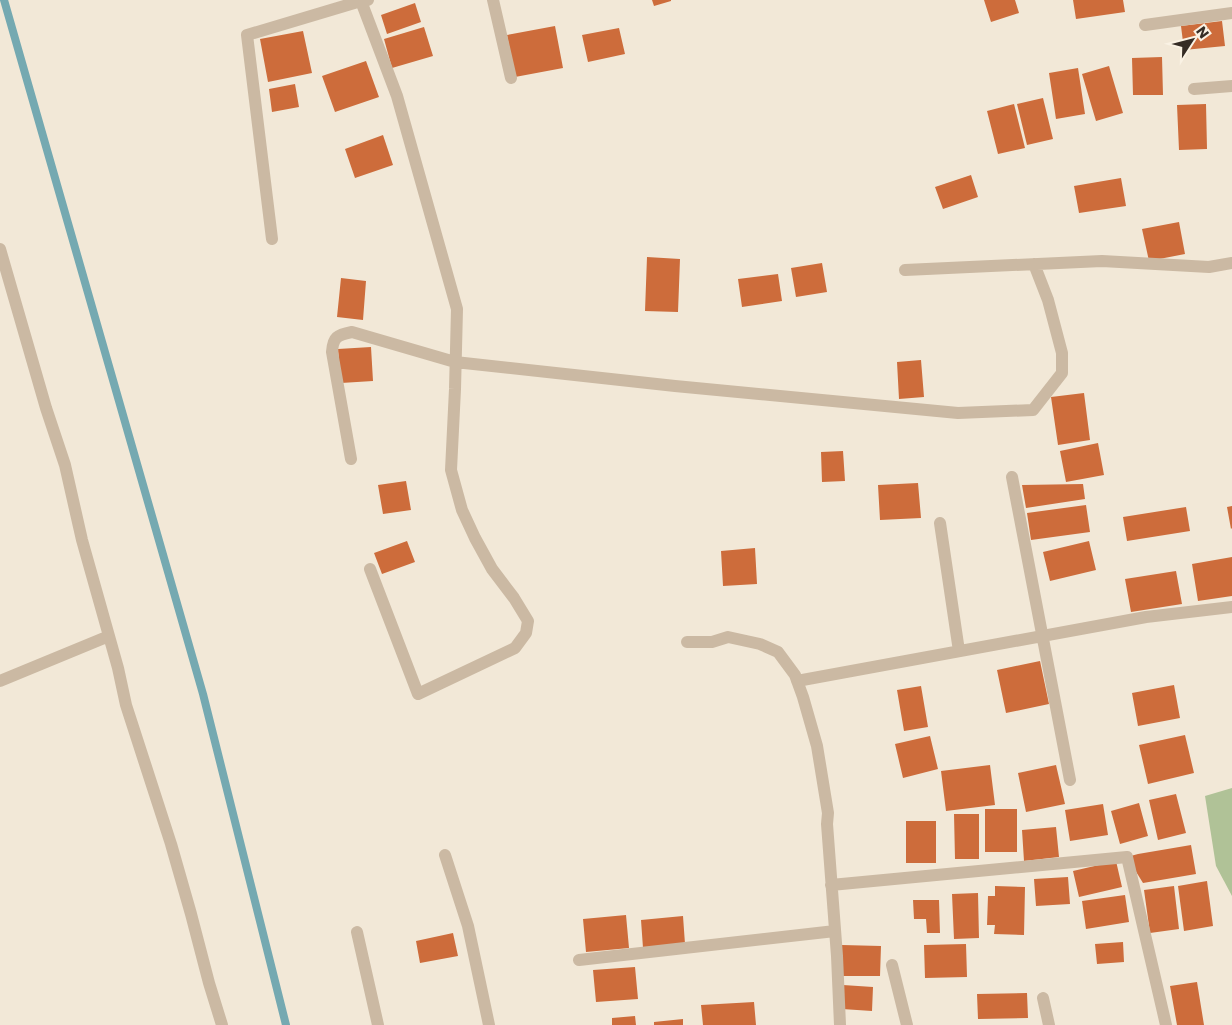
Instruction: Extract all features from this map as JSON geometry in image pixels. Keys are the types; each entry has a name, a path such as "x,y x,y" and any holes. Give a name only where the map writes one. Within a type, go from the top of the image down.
{"street":[{"path":"493,0 511,78"},
{"path":"272,239 247,35 365,1 397,96 456,309 451,470 462,510 492,569 514,598 528,621 526,632 515,648 418,694 370,569"},
{"path":"1145,25 1232,13"},
{"path":"1194,89 1232,86"},
{"path":"0,249 46,408 65,465 82,540 118,668 126,705 171,844 222,1025"},
{"path":"905,270 1102,261 1209,268 1232,263"},
{"path":"351,459 332,352 332,342 341,334 352,332 455,362 674,386 958,413 1033,410 1062,373 1062,352 1048,300 1034,264"},
{"path":"1012,477 1070,780"},
{"path":"940,523 959,651"},
{"path":"797,681 1146,617 1232,606"},
{"path":"0,681 109,636"},
{"path":"687,642 712,642 728,637 760,644 778,652 797,681 817,746 828,813 827,824 840,1025"},
{"path":"445,855 468,926 489,1025"},
{"path":"831,885 1127,857 1166,1025"},
{"path":"579,960 835,931"},
{"path":"357,932 378,1025"},
{"path":"892,965 907,1025"},
{"path":"1043,998 1049,1025"}],"green space":[{"path":"1232,788 1232,896 1216,866 1205,796"}],"building":[{"path":"652,0 671,0 671,1 654,6"},
{"path":"984,0 1015,0 1019,13 991,22"},
{"path":"1073,0 1123,0 1125,12 1076,19"},
{"path":"415,3 421,22 387,34 381,15"},
{"path":"1222,21 1225,46 1184,50 1181,26"},
{"path":"555,26 563,68 515,77 507,35"},
{"path":"424,27 433,56 392,68 384,39"},
{"path":"619,28 625,54 588,62 582,35"},
{"path":"303,31 312,73 268,82 260,39"},
{"path":"1162,57 1163,95 1133,95 1132,58"},
{"path":"366,61 379,97 335,112 322,76"},
{"path":"1109,66 1123,113 1096,121 1082,74"},
{"path":"1078,68 1085,114 1056,119 1049,73"},
{"path":"295,84 299,107 272,112 269,89"},
{"path":"1043,98 1053,139 1027,145 1017,104"},
{"path":"1014,104 1025,148 998,154 987,111"},
{"path":"1206,104 1207,149 1179,150 1177,105"},
{"path":"383,135 393,165 355,178 345,149"},
{"path":"971,175 978,197 943,209 935,187"},
{"path":"1121,178 1126,206 1079,213 1074,186"},
{"path":"1179,222 1185,254 1149,261 1142,229"},
{"path":"647,257 680,259 678,312 645,311"},
{"path":"822,263 827,292 796,297 791,268"},
{"path":"778,274 782,301 742,307 738,279"},
{"path":"341,278 366,281 363,320 337,317"},
{"path":"371,347 373,381 341,383 338,349"},
{"path":"921,360 924,397 899,399 897,362"},
{"path":"1084,393 1090,440 1058,445 1051,397"},
{"path":"1098,443 1104,475 1066,482 1060,451"},
{"path":"843,451 845,481 822,482 821,452"},
{"path":"406,481 411,510 383,514 378,485"},
{"path":"918,483 921,518 880,520 878,485"},
{"path":"1083,484 1085,499 1026,508 1022,485"},
{"path":"1086,505 1090,532 1031,540 1027,513"},
{"path":"1232,506 1232,528 1231,529 1227,507"},
{"path":"1186,507 1190,531 1127,541 1123,517"},
{"path":"407,541 415,562 382,574 374,553"},
{"path":"1089,541 1096,570 1050,581 1043,552"},
{"path":"755,548 757,584 723,586 721,551"},
{"path":"1232,557 1232,596 1198,601 1192,564"},
{"path":"1176,571 1182,604 1131,612 1125,579"},
{"path":"1040,661 1049,704 1006,713 997,670"},
{"path":"1174,685 1180,718 1138,726 1132,693"},
{"path":"921,686 928,727 904,731 897,690"},
{"path":"1185,735 1194,773 1148,784 1139,745"},
{"path":"930,736 938,769 903,778 895,744"},
{"path":"990,765 995,805 946,811 941,771"},
{"path":"1056,765 1065,804 1026,812 1018,773"},
{"path":"1176,794 1186,833 1158,840 1149,800"},
{"path":"1139,803 1148,836 1120,844 1111,811"},
{"path":"1103,804 1108,835 1070,841 1065,810"},
{"path":"985,809 1017,809 1017,852 985,852"},
{"path":"954,814 979,814 979,859 955,859"},
{"path":"906,821 936,821 936,863 906,863"},
{"path":"1056,827 1059,857 1024,861 1022,830"},
{"path":"1191,845 1196,874 1143,883 1127,857 1138,854"},
{"path":"1116,861 1122,887 1079,897 1073,871"},
{"path":"1068,877 1070,904 1036,906 1034,879"},
{"path":"1207,881 1213,926 1184,931 1178,886"},
{"path":"995,886 1025,887 1024,935 994,934 995,925 987,925 988,896 995,896"},
{"path":"1174,886 1179,929 1150,933 1144,890"},
{"path":"978,893 979,938 954,939 952,894"},
{"path":"1125,895 1129,922 1086,929 1082,901"},
{"path":"913,900 939,900 940,933 927,933 926,919 914,919"},
{"path":"626,915 629,948 586,952 583,919"},
{"path":"683,916 685,944 643,948 641,920"},
{"path":"453,933 458,956 420,963 416,941"},
{"path":"1123,942 1124,962 1097,964 1095,944"},
{"path":"966,944 967,977 925,978 924,945"},
{"path":"842,945 881,946 880,976 842,976"},
{"path":"635,967 638,999 596,1002 593,970"},
{"path":"1197,982 1204,1025 1177,1025 1170,986"},
{"path":"843,985 873,987 872,1011 842,1009"},
{"path":"1027,993 1028,1018 978,1019 977,994"},
{"path":"754,1002 756,1025 703,1025 701,1005"},
{"path":"635,1016 636,1025 612,1025 612,1018"},
{"path":"683,1019 683,1025 654,1025 654,1022"}],"waterway":[{"path":"4,0 203,694 286,1025"}]}
